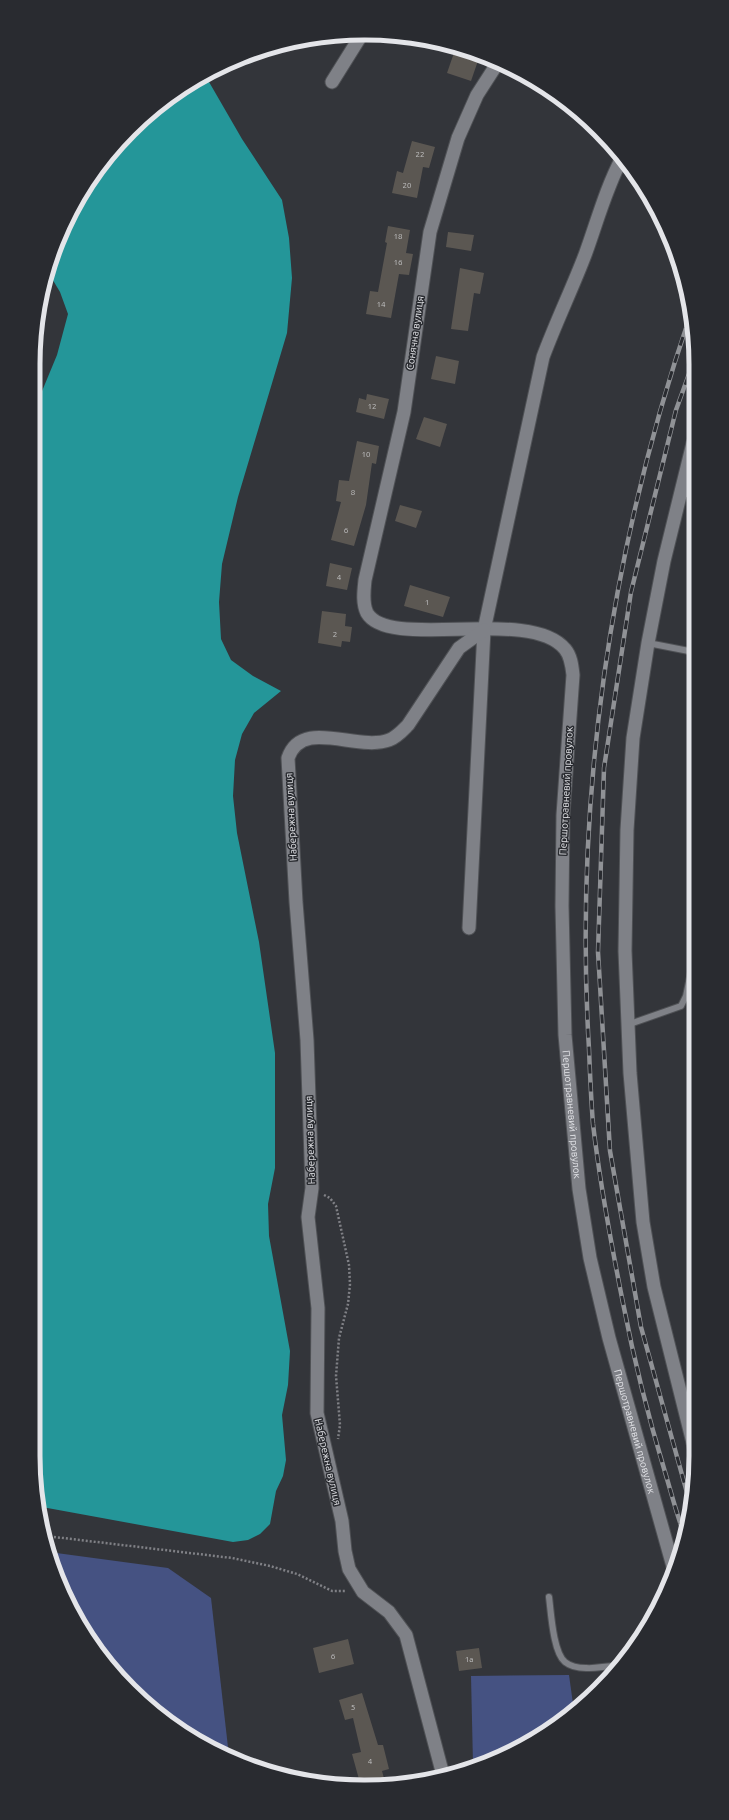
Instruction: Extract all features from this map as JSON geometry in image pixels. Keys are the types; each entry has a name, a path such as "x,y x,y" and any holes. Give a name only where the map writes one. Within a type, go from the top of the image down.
{"street":[{"path":"332,82 358,40"},
{"name":"Сонячна вулиця","path":"484,630 411,629 389,626 372,619 364,605 365,580 404,412 430,232 458,138 477,96 495,67"},
{"path":"468,928 484,630 543,357 558,316 584,257 613,174 619,163"},
{"path":"689,477 687,494 664,561 648,643 633,738 627,830 624,951 627,1025 636,1156 643,1222 654,1287 689,1427"},
{"name":"Першотравневий провулок","path":"484,630 506,629 542,635 555,640 565,649 572,662 573,675 563,815 562,906 565,1035 578,1189 590,1258 607,1331 650,1490 671,1561"},
{"name":"Набережна вулиця","path":"443,1770 406,1635 389,1612 363,1592 349,1569 345,1551 342,1521 317,1413 318,1308 308,1217 312,1188 307,1040 296,902 288,758 292,748 300,741 313,736 364,743 377,743 394,737 408,725 459,648 484,630"}],"lane":[{"path":"648,643 689,651"},
{"path":"627,1025 681,1006 686,996 689,982"},
{"path":"549,1597 556,1640 559,1652 564,1661 572,1666 586,1668 610,1667"}],"path":[{"path":"312,1188 330,1198 336,1206 349,1265 350,1284 348,1304 339,1338 336,1376 340,1425 337,1444"},
{"path":"50,1537 232,1558 270,1566 297,1574 332,1591 363,1592"}],"shaded area":[{"path":"208,80 242,139 282,200 289,238 292,278 287,333 238,497 222,564 219,602 221,639 231,660 253,676 281,691 254,713 242,734 235,760 233,796 237,833 259,942 275,1053 275,1168 268,1204 269,1236 290,1351 288,1385 282,1415 286,1460 283,1476 276,1491 270,1524 260,1534 248,1540 233,1542 44,1507 40,1456 40,396 57,355 68,314 60,292 52,278 57,260 73,221 95,184 107,167 135,135 167,107"},
{"path":"55,1553 168,1568 211,1598 228,1750 202,1737 184,1725 167,1713 135,1685 107,1653 83,1618 73,1599"},
{"path":"569,1675 573,1703 562,1713 527,1737 508,1747 473,1761 471,1676"}],"building":[{"path":"454,53 478,61 471,81 447,73"},
{"path":"412,141 435,147 429,168 423,167 417,198 392,193 397,171 403,173"},
{"path":"388,226 410,230 406,253 413,254 409,275 399,274 391,318 366,314 370,291 378,292 387,243 385,242"},
{"path":"448,232 474,235 471,251 446,247"},
{"path":"460,268 484,273 480,294 474,293 468,331 451,329"},
{"path":"436,356 459,361 455,384 431,379"},
{"path":"367,394 389,399 384,419 356,412 359,398 366,400"},
{"path":"424,417 447,424 440,447 416,439"},
{"path":"357,441 379,446 376,464 372,463 366,505 354,546 331,540 341,502 336,501 339,480 349,481"},
{"path":"400,505 422,511 416,528 395,521"},
{"path":"330,563 352,568 347,590 326,586"},
{"path":"410,585 450,597 443,617 404,606"},
{"path":"322,611 346,614 345,626 352,627 350,642 342,641 341,647 318,643"},
{"path":"348,1639 354,1664 319,1673 313,1648"},
{"path":"479,1648 482,1668 459,1671 456,1651"},
{"path":"362,1693 378,1745 383,1745 389,1769 382,1771 384,1779 359,1780 352,1754 361,1752 353,1718 345,1720 339,1700"}],"railway":[{"path":"681,1526 642,1388 627,1324 606,1214 593,1124 586,956 587,862 593,769 604,676 619,584 639,493 663,402 687,327"},
{"path":"687,1491 641,1327 610,1151 598,952 604,768 631,592 676,410 689,374"}]}
